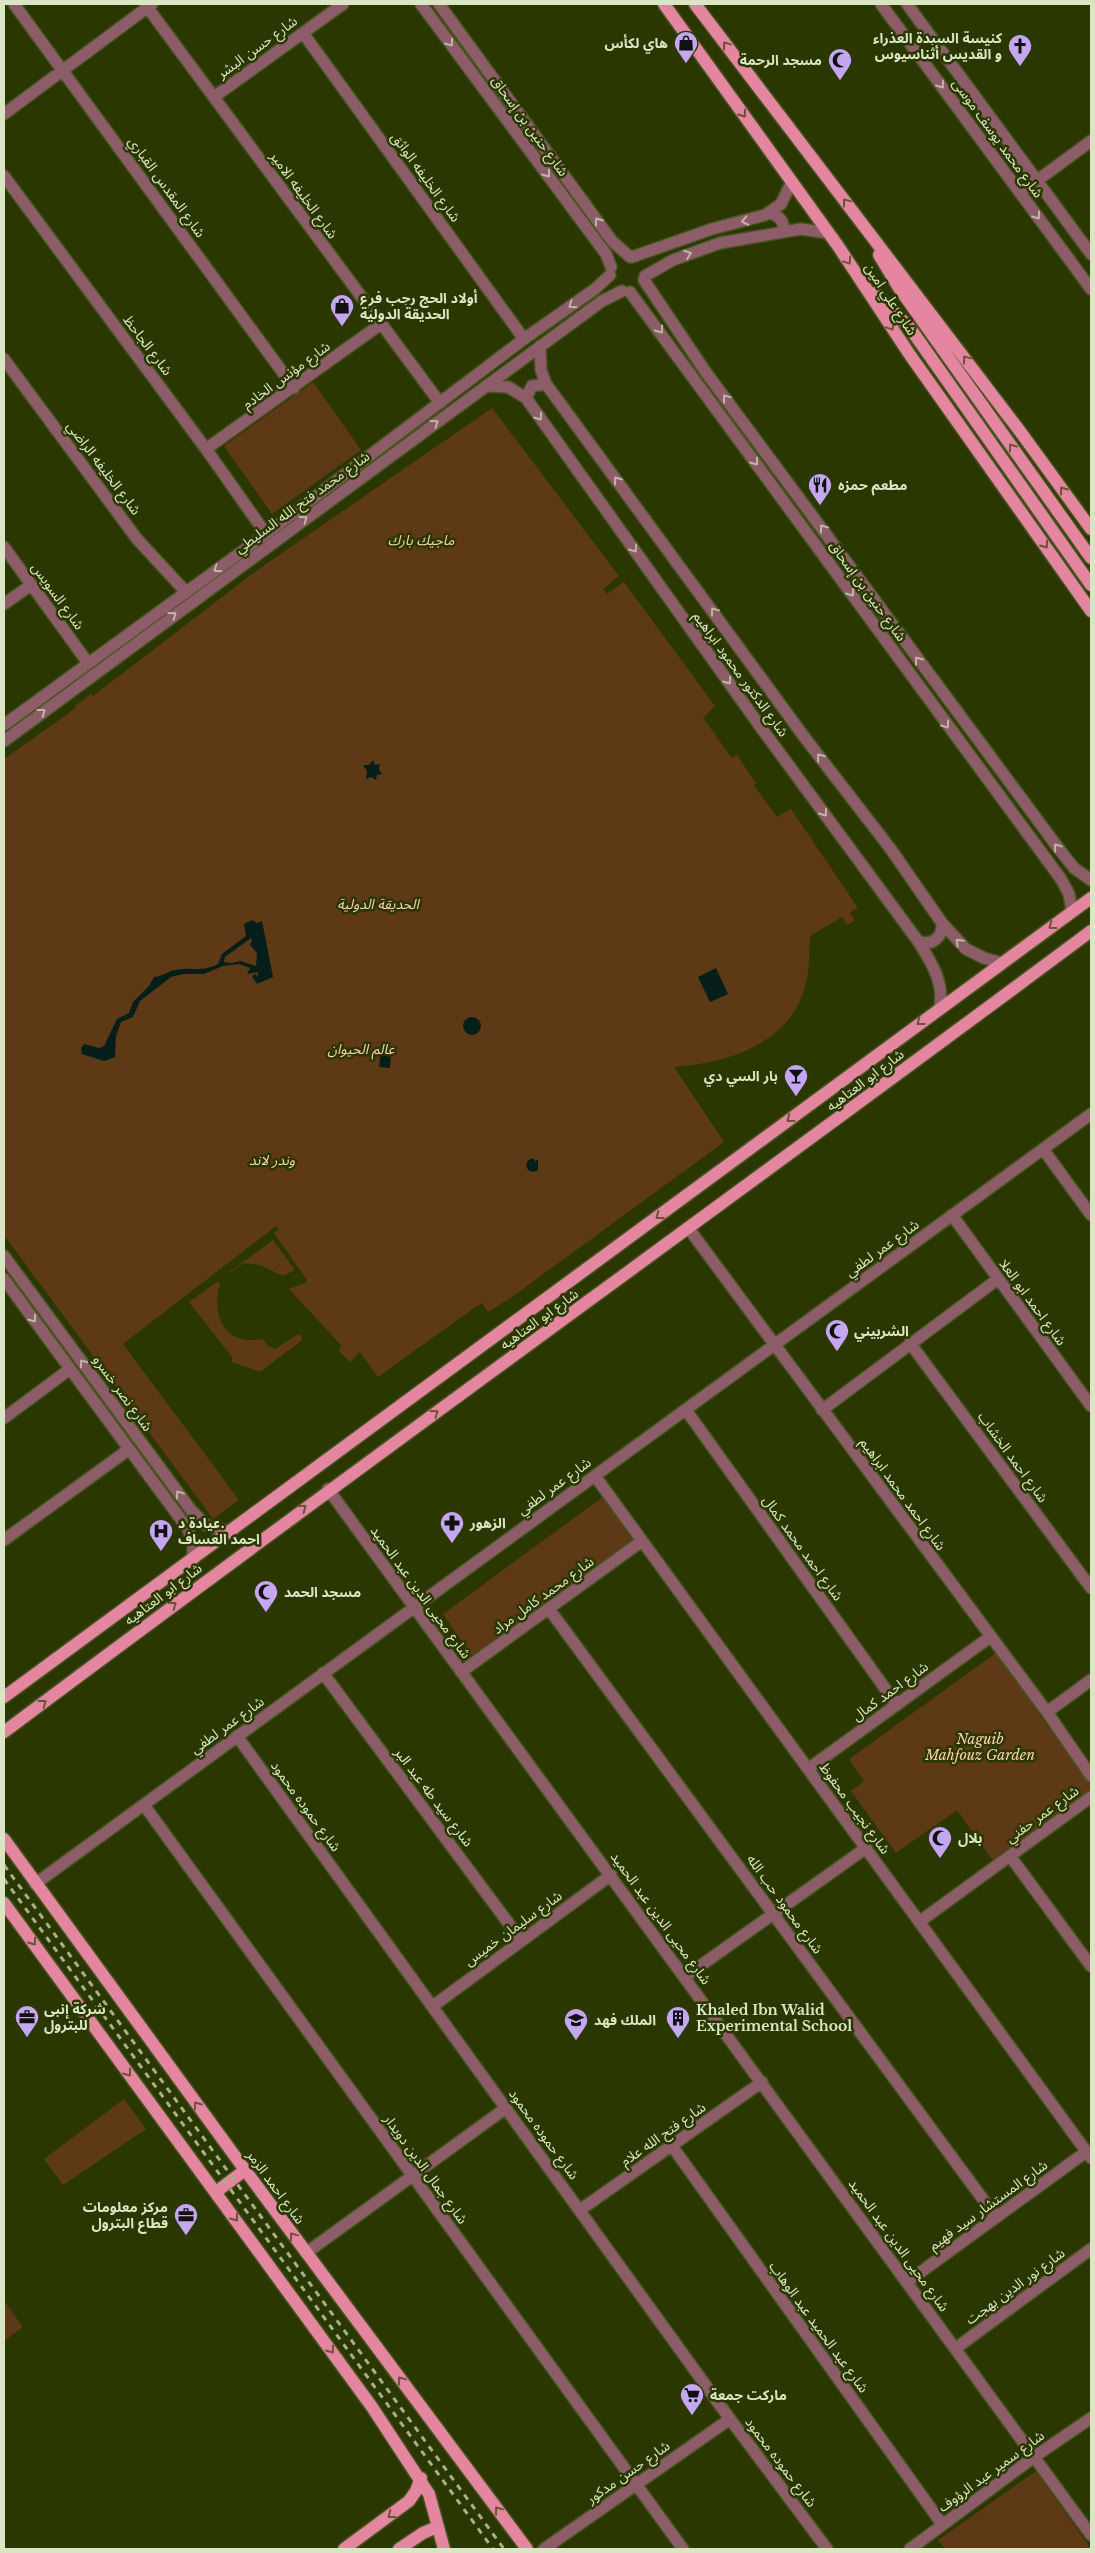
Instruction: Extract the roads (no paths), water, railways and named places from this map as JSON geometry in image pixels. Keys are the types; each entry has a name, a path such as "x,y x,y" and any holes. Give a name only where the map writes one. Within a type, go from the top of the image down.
{"main road":[{"name":"شارع علي امين","path":"664,4 829,232 910,355 1091,611"},
{"name":"شارع علي امين","path":"695,4 1019,430 1091,529"},
{"path":"866,229 883,264 898,288 1091,558"},
{"path":"865,285 910,328 1091,585"},
{"name":"شارع ابو العتاهيه","path":"4,1697 497,1337 940,1007 1091,898"},
{"name":"شارع ابو العتاهيه","path":"4,1732 328,1489 689,1230 1091,931"},
{"name":"شارع احمد الزمر","path":"4,1839 306,2253 527,2549"},
{"path":"4,1903 360,2390 420,2478 429,2494 444,2549"},
{"path":"216,2192 245,2170"},
{"path":"344,2549 360,2545 409,2501 416,2491 420,2478"},
{"path":"399,2549 416,2537 437,2527"}],"street":[{"name":"شارع المقدس القباري","path":"14,4 294,388"},
{"name":"شارع حسن البشر","path":"214,97 343,4"},
{"name":"شارع حنين بن إسحاق","path":"422,4 606,254 610,271"},
{"name":"شارع حنين بن إسحاق","path":"439,4 612,241 631,257"},
{"name":"شارع محمد يوسف موسى","path":"881,4 1091,290"},
{"name":"شارع محمد يوسف موسى","path":"907,4 1091,254"},
{"path":"4,114 148,5"},
{"name":"شارع الخليفه الامير","path":"148,5 440,403"},
{"name":"شارع الخليفه الواثق","path":"303,33 524,339"},
{"path":"1020,193 1091,141"},
{"name":"شارع الجاحظ","path":"4,176 206,449 266,534"},
{"path":"792,181 785,198 770,213 760,218 696,234 631,257 619,259 610,271 611,282 626,291 636,290 644,278 665,263 701,248 801,229 829,232"},
{"path":"770,213 780,218 783,232"},
{"path":"631,257 642,264 644,278"},
{"name":"شارع محمد فتح الله السليطي","path":"4,725 185,591 266,534 524,339 595,289 610,271"},
{"name":"شارع حنين بن إسحاق","path":"644,278 710,378 1074,868 1091,880"},
{"name":"شارع حنين بن إسحاق","path":"626,291 1061,879 1069,894 1072,912"},
{"name":"شارع محمد فتح الله السليطي","path":"4,741 602,301 626,291"},
{"name":"شارع مؤنس الخادم","path":"206,449 382,324"},
{"name":"شارع الدكتور محمود ابراهيم","path":"540,346 541,370 546,384 805,738 890,848 942,923 966,949 984,958 1002,963"},
{"name":"شارع الخليفه الراضي","path":"4,360 137,539 185,591"},
{"path":"526,398 532,386 546,384"},
{"name":"شارع الدكتور محمود ابراهيم","path":"486,386 508,387 526,398 762,730 918,941 938,976 941,991 940,1007"},
{"name":"شارع السويس","path":"4,547 88,663"},
{"path":"4,604 31,585"},
{"path":"1061,879 1070,876 1074,868"},
{"path":"918,941 926,943 934,941 940,935 942,923"},
{"name":"شارع عمر لطفي","path":"35,1884 1091,1114"},
{"path":"1043,1149 1091,1215"},
{"name":"شارع احمد ابو العلا","path":"952,1215 1091,1406"},
{"name":"شارع احمد محمد ابراهيم","path":"689,1230 990,1638 1047,1712 1091,1776"},
{"name":"شارع نصر خسرو","path":"4,1256 191,1510 206,1525 230,1532"},
{"name":"شارع نصر خسرو","path":"4,1279 128,1450 180,1517 191,1536 193,1560"},
{"path":"822,1410 910,1343 998,1280"},
{"name":"شارع احمد الخشاب","path":"910,1343 1091,1588"},
{"path":"4,1418 70,1369"},
{"name":"شارع احمد محمد كمال","path":"686,1410 897,1705"},
{"path":"4,1540 128,1450"},
{"name":"شارع نجيب محفوظ","path":"595,1476 1089,2155"},
{"name":"شارع محيى الدين عبد الحميد","path":"328,1489 686,1976 1091,2534"},
{"path":"180,1517 188,1518 191,1510"},
{"name":"شارع محمد كامل مراد","path":"461,1672 642,1541"},
{"name":"شارع محمود حب الله","path":"549,1609 996,2217"},
{"name":"شارع احمد كمال","path":"808,1769 990,1638"},
{"name":"شارع سيد طه عبد البر","path":"323,1673 521,1940"},
{"path":"1047,1712 1091,1680"},
{"name":"شارع حموده محمود","path":"237,1736 730,2419 827,2549"},
{"name":"شارع عمر حفني","path":"919,1922 1091,1796"},
{"name":"شارع جمال الدين دويدار","path":"144,1805 683,2549"},
{"path":"686,1976 866,1848"},
{"name":"شارع عمر حفني","path":"1010,1856 1091,1966"},
{"name":"شارع سليمان خميس","path":"433,2006 611,1874"},
{"name":"شارع فتح الله علام","path":"580,2210 762,2082"},
{"path":"306,2253 506,2108"},
{"name":"شارع عبد الحميد عبد الوهاب","path":"672,2146 942,2524"},
{"name":"شارع المستشار سيد فهيم","path":"907,2282 996,2217 1089,2155"},
{"name":"شارع نور الدين بهجت","path":"956,2348 1091,2249"},
{"name":"شارع سمير عبد الرؤوف","path":"910,2549 1034,2457 1091,2418"},
{"name":"شارع حسن مدكور","path":"544,2549 730,2419"}],"water":[{"path":"373,760 375,765 380,764 379,769 382,774 377,775 376,780 371,777 366,779 367,771 363,765 369,765"},
{"path":"252,920 257,923 262,921 273,977 257,984 252,976 256,974 258,978 258,972 247,974 250,968 239,964 223,966 204,974 183,974 171,977 140,1001 133,1017 121,1022 116,1036 115,1057 104,1061 82,1054 81,1048 84,1044 99,1048 104,1046 117,1019 129,1013 133,1002 149,986 154,977 182,969 202,969 218,964 222,954 246,936 244,924","holes":["251,938 250,945 257,953 256,966 240,961 224,962 225,957"]},
{"path":"716,968 728,994 710,1002 698,977"},
{"path":"472,1017 478,1020 481,1026 478,1032 472,1035 466,1032 463,1026 466,1020"},
{"path":"381,1051 391,1052 390,1068 379,1067"},
{"path":"533,1158 535,1161 538,1160 538,1170 533,1172 528,1170 526,1165 528,1160"}],"railway":[{"path":"4,1865 504,2549"},
{"path":"4,1879 493,2549"}],"place":[{"name":"هاي لكأس","path":"686,64"},
{"name":"كنيسة السيدة العذراء و القديس أثناسيوس","path":"1020,67"},
{"name":"مسجد الرحمة","path":"840,81"},
{"name":"أولاد الحج رجب فرع الحديقة الدولية","path":"342,327"},
{"name":"مطعم حمزه","path":"820,506"},
{"name":"بار السي دي","path":"796,1097"},
{"name":"الشربيني","path":"837,1352"},
{"name":"الزهور","path":"452,1544"},
{"name":"عيادة د. احمد العساف","path":"161,1552"},
{"name":"مسجد الحمد","path":"266,1613"},
{"name":"بلال","path":"940,1859"},
{"name":"شركة إنبى للبترول","path":"27,2038"},
{"name":"Khaled Ibn Walid Experimental School","path":"678,2039"},
{"name":"الملك فهد","path":"576,2041"},
{"name":"مركز معلومات قطاع البترول","path":"186,2236"},
{"name":"ماركت جمعة","path":"692,2416"}],"park label":[{"name":"ماجيك بارك","path":"421,540"},
{"name":"الحديقة الدولية","path":"378,904"},
{"name":"عالم الحيوان","path":"361,1049"},
{"name":"وندر لاند","path":"272,1160"},
{"name":"Naguib Mahfouz Garden","path":"980,1748"}]}
